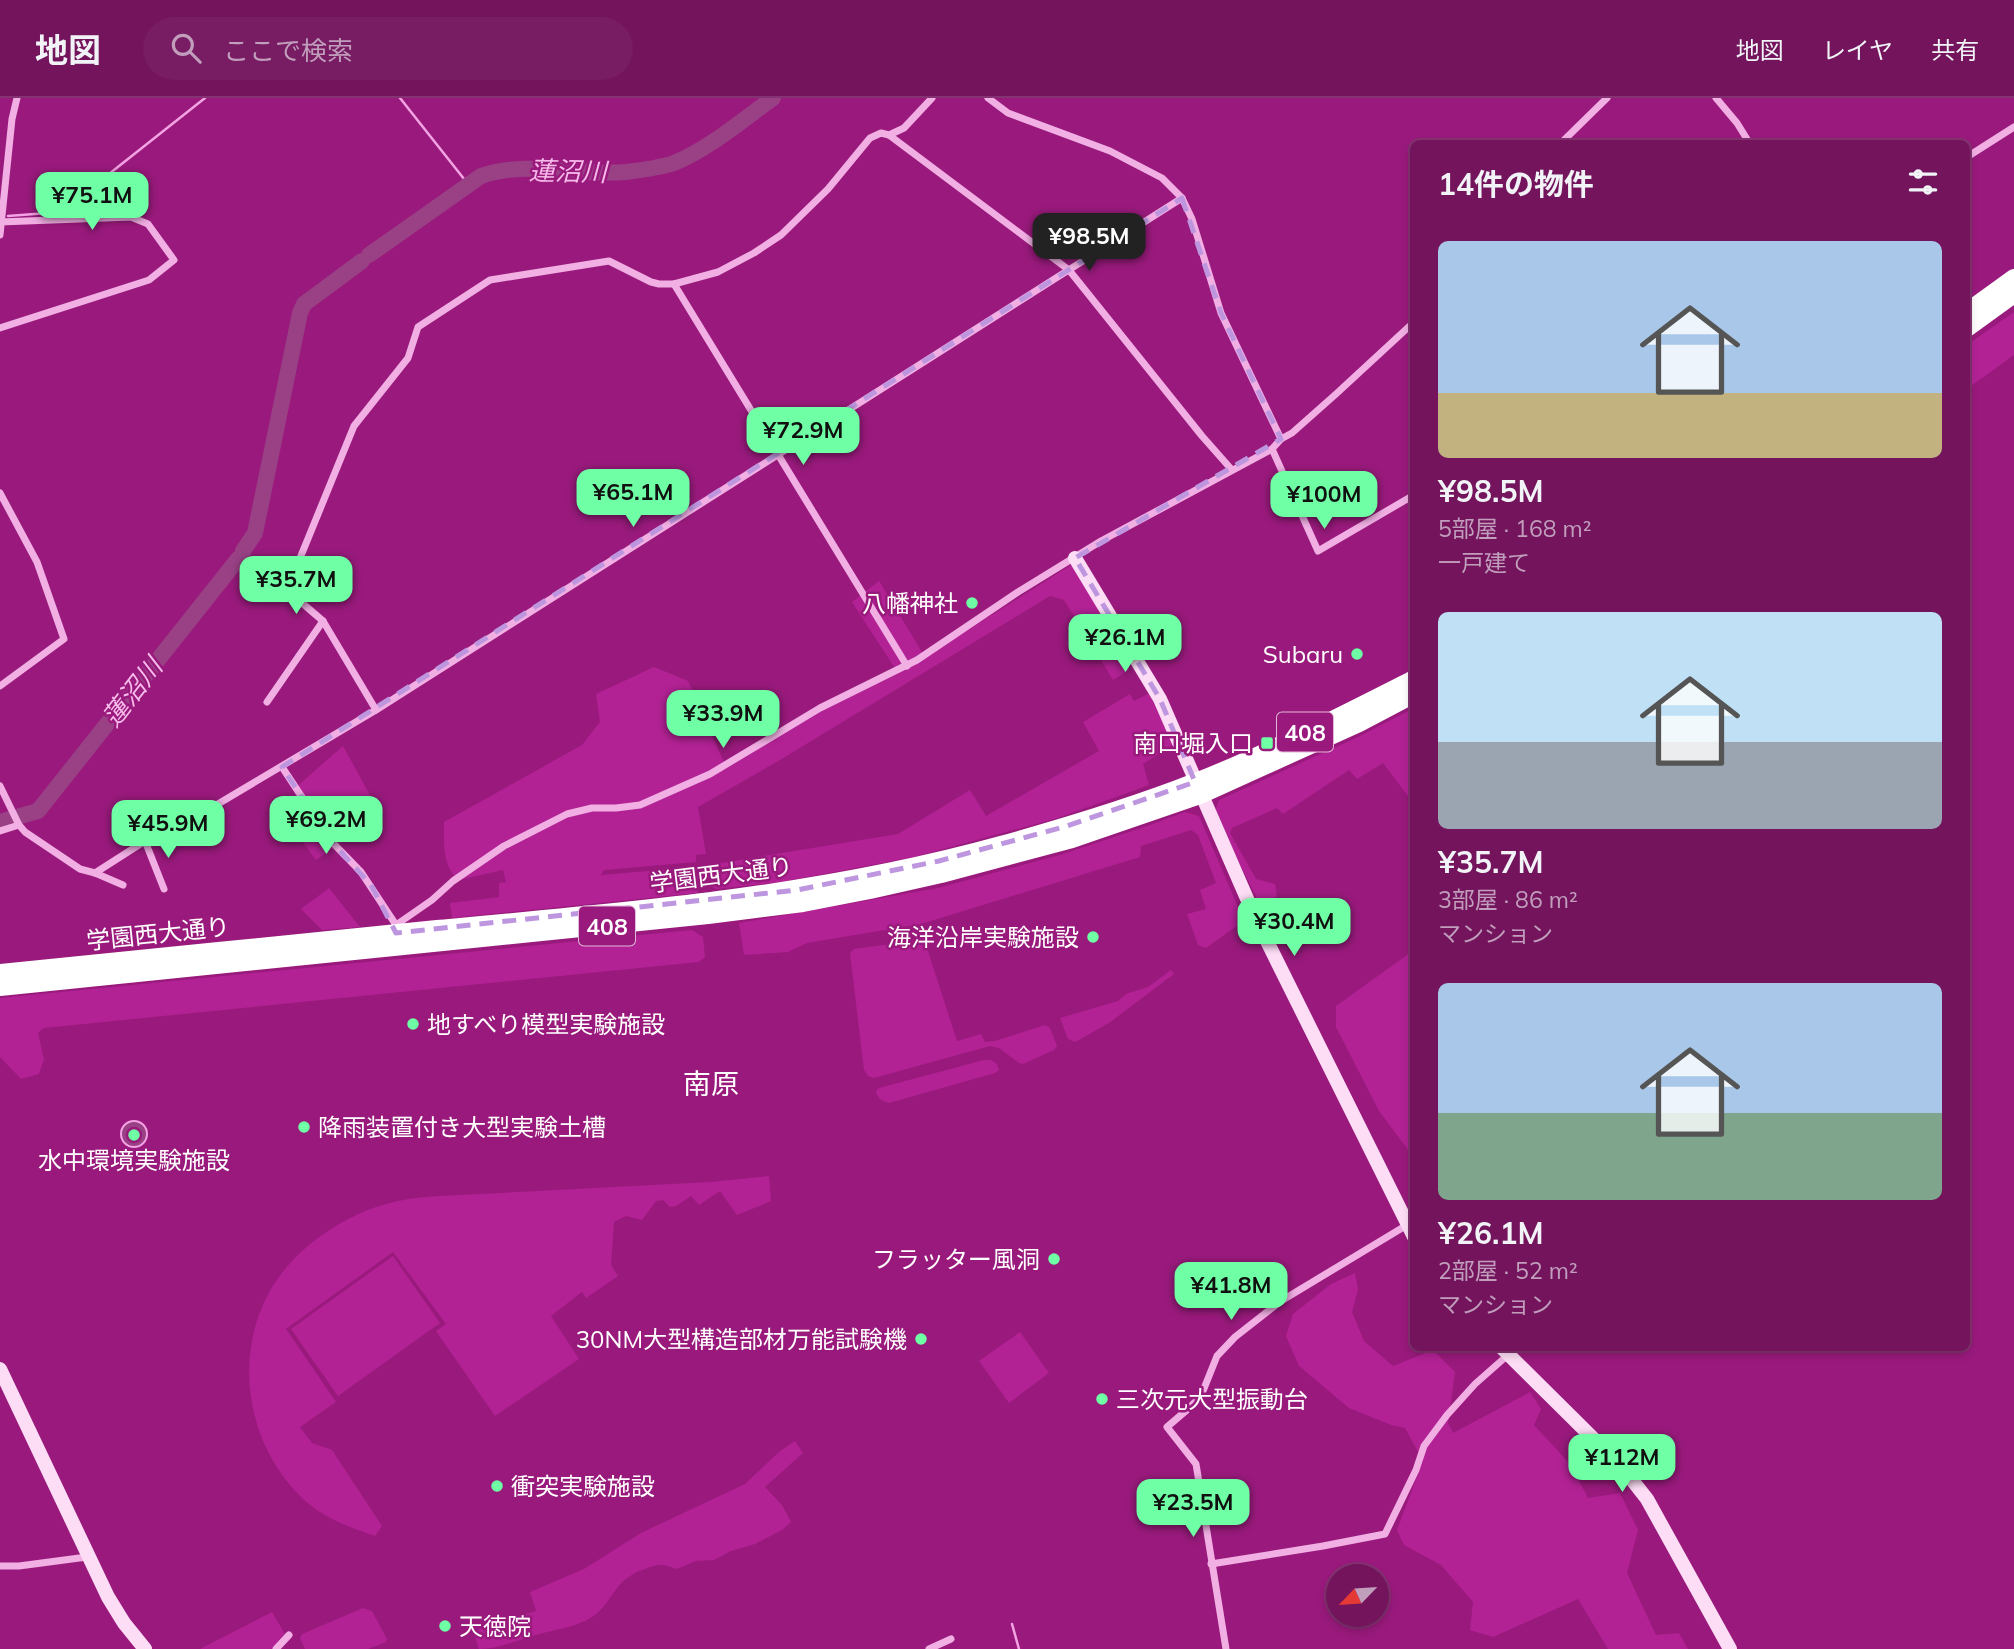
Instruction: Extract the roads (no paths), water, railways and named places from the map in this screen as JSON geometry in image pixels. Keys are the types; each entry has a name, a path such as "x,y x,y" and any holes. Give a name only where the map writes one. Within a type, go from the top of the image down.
{"highway":[{"path":"1970,310 2014,278"},
{"path":"1970,326 2014,294"},
{"name":"学園西大通り","path":"0,973 396,929 538,920 797,890 867,877 1001,845 1114,810 1198,789 1410,681"},
{"name":"学園西大通り","path":"0,987 708,915 870,890 1072,839 1359,723 1410,696"}],"street":[{"path":"0,235 12,119 17,98"},
{"path":"889,135 904,128 932,98"},
{"path":"988,98 1009,113 1110,151 1161,178 1182,198 1192,219 1222,313 1281,439"},
{"path":"1564,140 1607,98"},
{"path":"1716,98 1737,123 1747,140"},
{"path":"1970,155 2014,127"},
{"path":"376,710 323,621 287,590 354,426 408,358 418,327 490,280 609,261 651,282 674,284 718,272 781,235 828,189 870,138 881,132 889,135 1069,270 1232,470"},
{"path":"0,147 10,148"},
{"path":"95,873 145,841 191,820 376,710 1182,198"},
{"path":"0,328 149,280 174,260 148,224 131,217 1,222"},
{"path":"674,284 907,666"},
{"path":"282,767 331,841 371,885 396,929 453,881 504,846 578,811 628,807 710,774 820,708 907,666 1101,541 1272,449 1410,326"},
{"path":"1272,449 1318,551 1410,497"},
{"path":"0,493 37,562 64,639 0,686"},
{"path":"1074,558 1160,699 1255,917 1410,1231 1281,1301 1235,1337 1217,1356 1201,1396 1167,1427 1196,1464 1226,1649"},
{"path":"267,702 323,621"},
{"path":"0,786 25,832 80,869 122,885"},
{"path":"0,831 19,825"},
{"path":"145,841 164,889"},
{"path":"1211,1564 1385,1534 1424,1446 1447,1415 1506,1351 1635,1482 1730,1649"},
{"path":"0,1369 87,1557 116,1612 145,1649"},
{"path":"0,1566 87,1557"},
{"path":"276,1649 289,1635"},
{"path":"929,1649 951,1639"}],"waterway":[{"path":"8,216 61,212 205,98"},
{"path":"400,98 468,184"},
{"name":"蓮沼川","path":"369,255 481,176 516,169 608,173 668,165 712,142 773,98"},
{"name":"蓮沼川","path":"243,551 255,533 300,313 304,304 362,261"},
{"name":"蓮沼川","path":"20,816 38,811 238,559"},
{"name":"蓮沼川","path":"0,822 10,819"},
{"path":"1012,1624 1019,1649"}],"place":[{"name":"八幡神社","path":"972,603"},
{"name":"Subaru","path":"1357,654"},
{"name":"南口堀入口","path":"1267,743"},
{"name":"海洋沿岸実験施設","path":"1093,937"},
{"name":"地すべり模型実験施設","path":"413,1024"},
{"name":"降雨装置付き大型実験土槽","path":"304,1127"},
{"name":"水中環境実験施設","path":"134,1135"},
{"name":"フラッター風洞","path":"1054,1259"},
{"name":"30NM大型構造部材万能試験機","path":"921,1339"},
{"name":"三次元大型振動台","path":"1102,1399"},
{"name":"衝突実験施設","path":"497,1486"},
{"name":"天徳院","path":"445,1626"}],"district":[{"name":"南原","path":"711,1083"}]}
